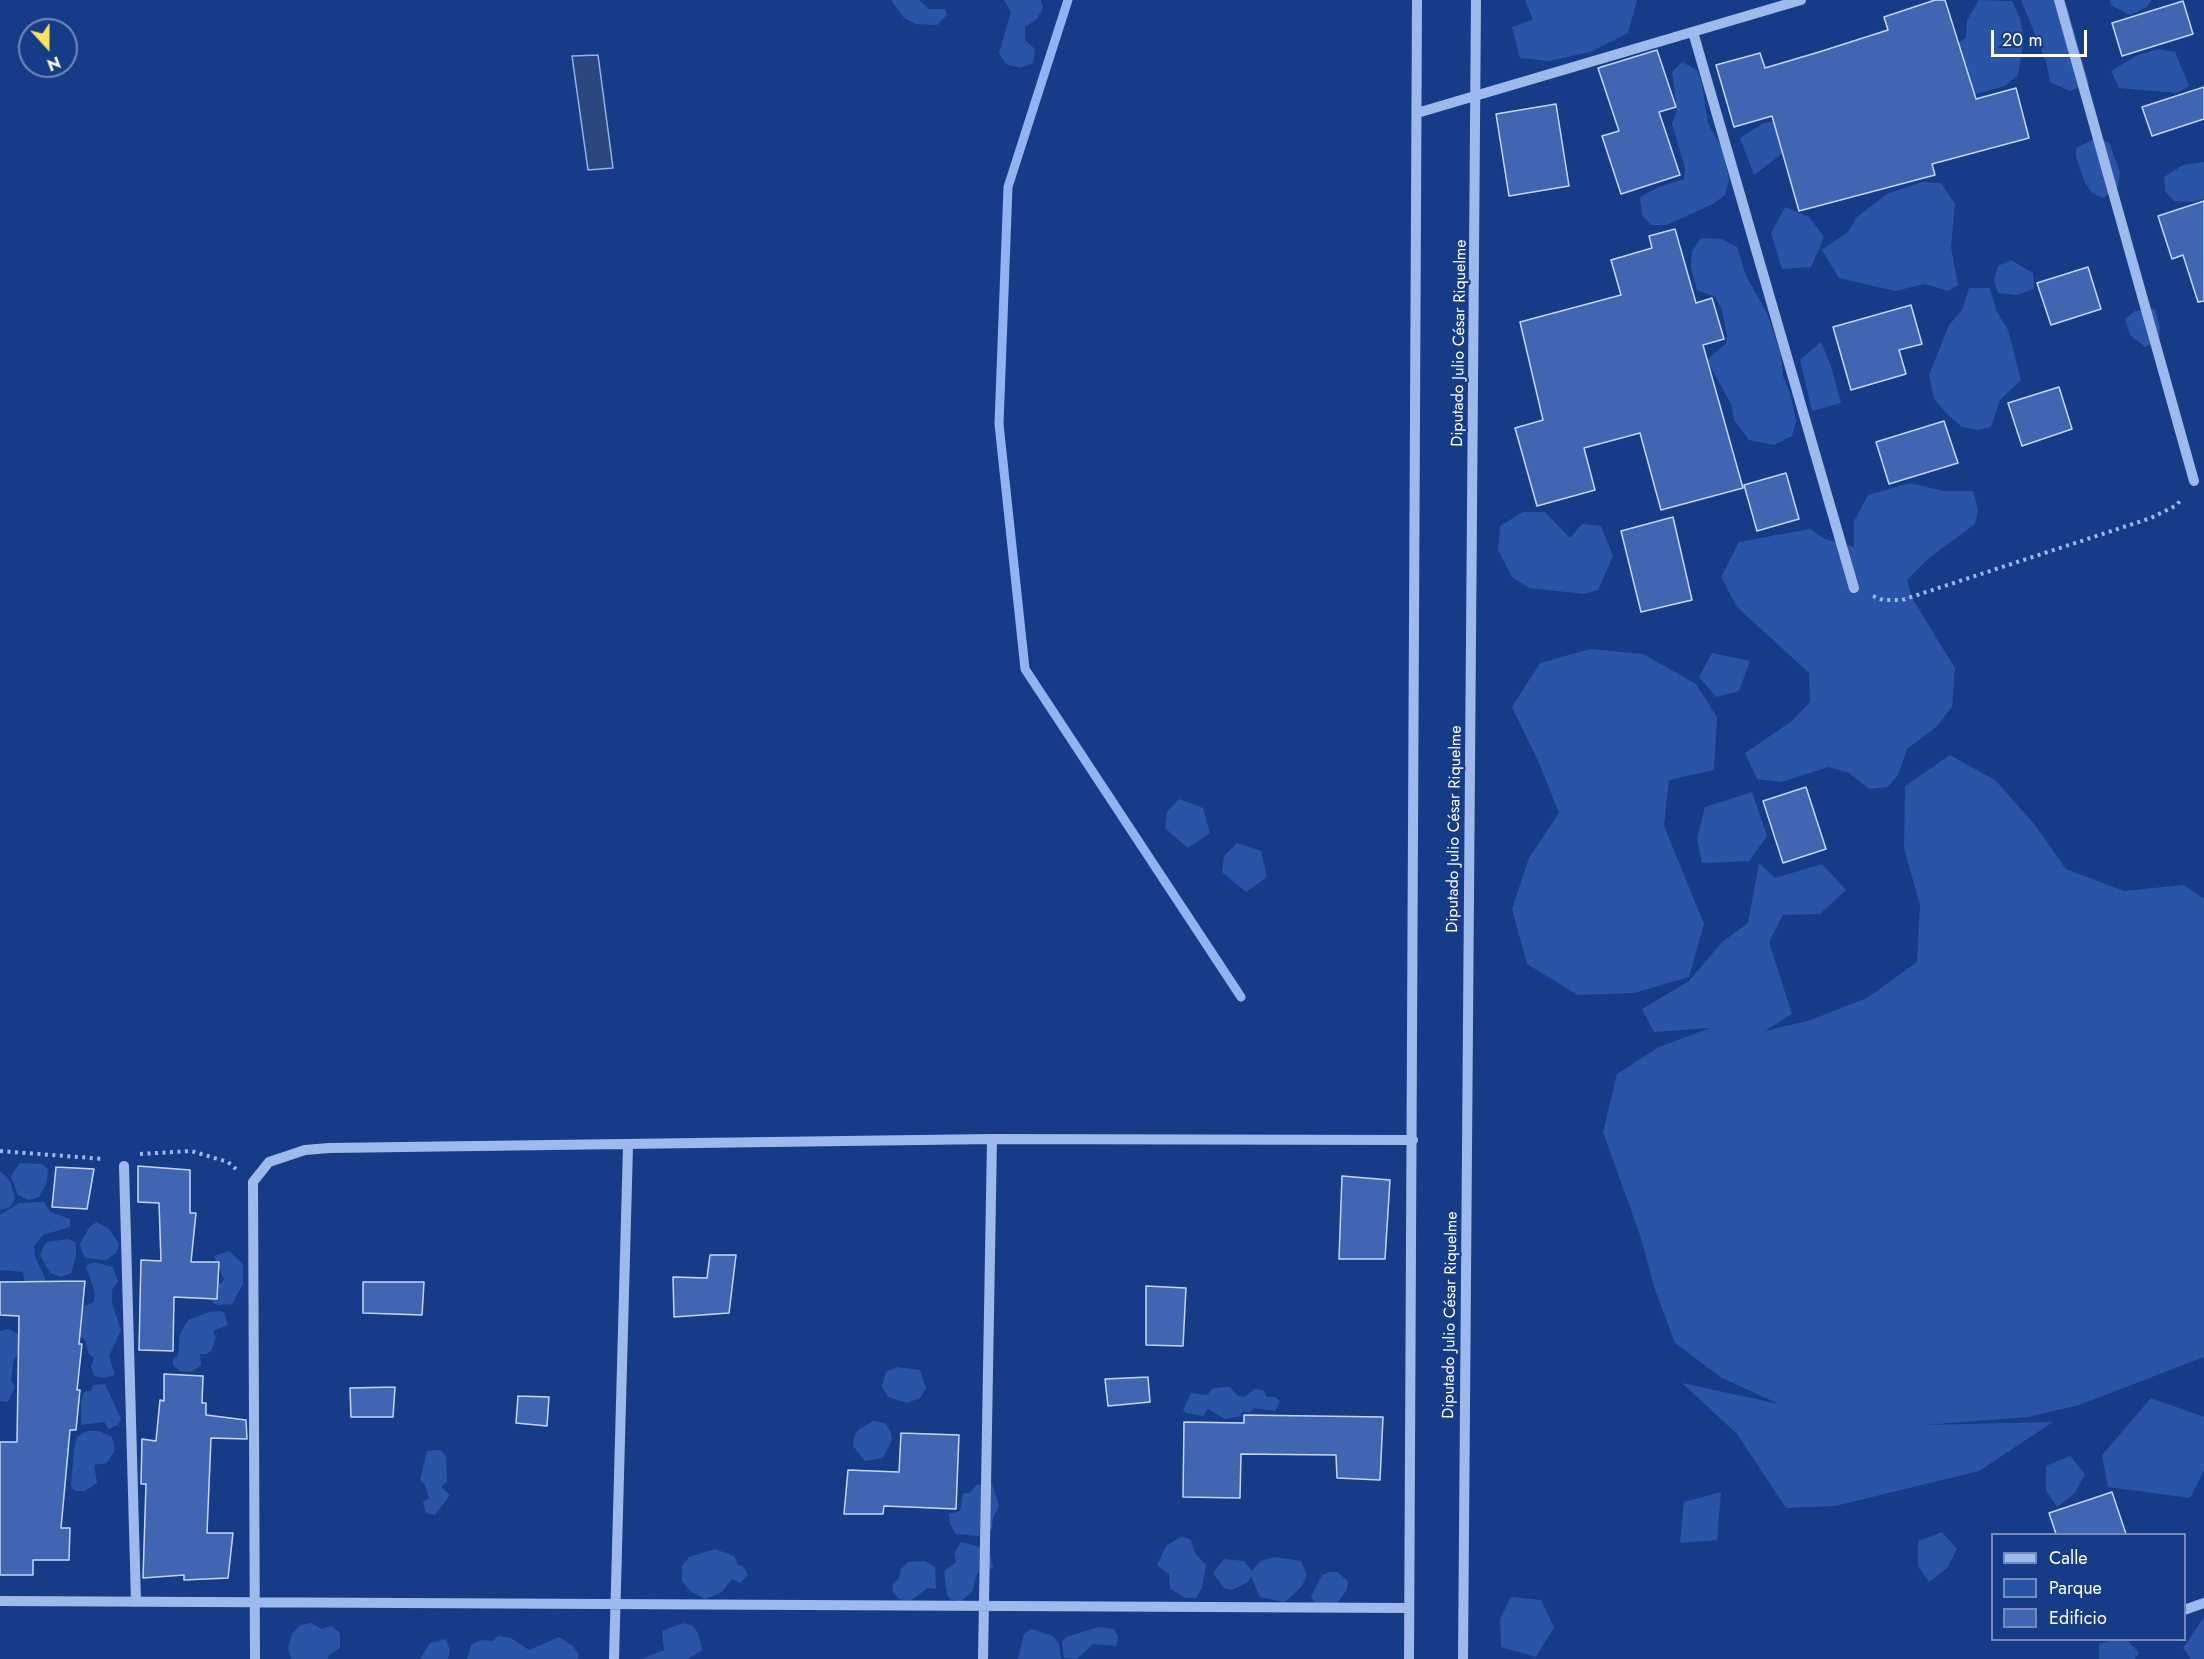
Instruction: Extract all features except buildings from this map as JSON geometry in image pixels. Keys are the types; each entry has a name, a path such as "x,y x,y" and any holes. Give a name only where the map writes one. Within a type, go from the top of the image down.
{"street":[{"path":"1408,1659 1413,1140 1417,0"},
{"name":"Diputado Julio César Riquelme","path":"1463,1659 1476,0"},
{"path":"1417,113 1801,0"},
{"path":"2059,0 2194,481"},
{"path":"1693,32 1854,588"},
{"path":"255,1659 253,1182 269,1162 305,1150 992,1139 1413,1140"},
{"path":"983,1659 992,1139"},
{"path":"614,1659 628,1146"},
{"path":"124,1166 136,1602"},
{"path":"0,1601 1409,1608"},
{"path":"2186,1609 2204,1603"}],"path":[{"path":"1854,588 1883,600 1902,600 2151,518 2177,505 2194,481"},
{"path":"0,1151 98,1156 124,1166 140,1154 191,1151 228,1162 253,1182"}],"green space":[{"path":"891,0 919,0 929,9 945,9 947,15 937,25 916,24 904,18"},
{"path":"1004,0 1041,0 1043,8 1037,19 1025,27 1025,40 1035,49 1033,63 1020,68 1006,64 999,53 1011,12"},
{"path":"1525,0 1637,0 1628,33 1590,52 1549,61 1520,58 1512,27 1533,20"},
{"path":"1979,0 2012,1 2020,18 2024,39 2018,75 2005,86 1956,99 1954,45 1966,38 1967,20"},
{"path":"2021,0 2065,0 2089,84 2070,91 2050,82 2046,61"},
{"path":"2110,0 2151,0 2147,7 2130,15 2111,5"},
{"path":"2158,49 2175,52 2189,86 2177,93 2119,88 2111,71 2138,55"},
{"path":"1682,62 1697,70 1702,84 1708,124 1723,149 1729,180 1725,195 1713,204 1666,225 1651,225 1642,215 1640,197 1659,187 1684,179 1685,168 1672,124 1677,111 1672,72"},
{"path":"1789,117 1799,141 1754,175 1740,138 1762,124"},
{"path":"2098,137 2109,143 2120,172 2118,187 2103,198 2092,193 2085,183 2076,157 2076,148"},
{"path":"2204,162 2204,199 2193,202 2174,201 2165,191 2164,177 2183,165"},
{"path":"1922,182 1941,183 1955,204 1951,247 1958,285 1948,291 1925,284 1895,291 1839,278 1822,250 1848,232 1857,217 1887,194"},
{"path":"1785,207 1809,217 1824,237 1811,267 1782,269 1771,233"},
{"path":"1701,238 1721,239 1737,247 1746,276 1767,313 1781,354 1783,376 1790,393 1796,421 1792,436 1774,445 1749,440 1734,420 1731,404 1707,360 1726,343 1727,336 1722,310 1715,297 1697,290 1691,267 1692,251"},
{"path":"2011,260 2033,273 2034,289 2017,295 1998,293 1994,280 1998,266"},
{"path":"1969,288 1990,288 1996,310 2008,330 2021,380 2000,400 1991,427 1978,430 1962,427 1947,414 1934,399 1929,375 1949,325 1962,310"},
{"path":"2155,309 2160,327 2159,340 2145,347 2130,335 2125,319 2135,311"},
{"path":"1821,342 1831,366 1841,403 1812,411 1800,360"},
{"path":"1910,483 1943,491 1973,491 1978,510 1975,524 1929,558 1907,580 1912,598 1955,668 1952,707 1936,727 1907,749 1898,775 1888,787 1869,789 1849,773 1829,767 1781,782 1757,779 1745,753 1792,721 1810,702 1809,673 1737,607 1721,577 1739,542 1810,529 1825,539 1854,547 1854,521 1868,495"},
{"path":"1523,512 1545,512 1570,538 1582,524 1601,526 1613,556 1598,590 1584,594 1529,588 1512,577 1498,550 1500,526"},
{"path":"1590,649 1643,654 1696,684 1717,717 1714,770 1669,780 1664,826 1704,924 1689,977 1634,993 1578,995 1527,964 1512,909 1529,858 1559,813 1539,763 1512,707 1540,663"},
{"path":"1712,653 1750,661 1739,691 1716,697 1699,677"},
{"path":"1950,755 1995,780 2035,825 2066,869 2124,891 2184,885 2204,899 2204,1357 2079,1405 2028,1417 1925,1425 2053,1422 1979,1471 1835,1506 1786,1508 1737,1434 1682,1383 1779,1404 1722,1378 1675,1343 1655,1290 1640,1235 1603,1132 1617,1074 1659,1047 1710,1028 1654,1032 1642,1009 1689,981 1722,942 1748,923 1759,863 1775,878 1822,864 1846,890 1820,914 1783,915 1769,942 1792,1014 1765,1031 1811,1020 1867,998 1917,962 1920,905 1904,848 1905,786"},
{"path":"1752,792 1767,836 1749,861 1702,863 1697,838 1705,807"},
{"path":"1179,799 1203,808 1210,833 1188,848 1165,828 1167,812"},
{"path":"1237,843 1261,851 1267,877 1246,892 1222,872 1224,856"},
{"path":"20,1163 42,1164 48,1169 47,1182 39,1197 29,1200 18,1195 11,1176"},
{"path":"0,1171 10,1181 15,1198 10,1207 0,1210"},
{"path":"44,1202 50,1212 70,1219 70,1227 43,1235 34,1246 35,1257 45,1278 44,1286 25,1285 23,1272 0,1270 0,1215 19,1203"},
{"path":"97,1222 109,1229 119,1244 116,1253 106,1260 85,1258 81,1249 80,1244 90,1226"},
{"path":"68,1239 76,1243 76,1257 71,1273 61,1277 50,1273 40,1255 47,1242"},
{"path":"229,1251 243,1264 243,1284 232,1304 218,1305 213,1303 210,1292 224,1280 214,1256"},
{"path":"94,1262 113,1267 118,1282 112,1290 112,1303 121,1330 109,1356 115,1375 104,1378 94,1376 91,1367 94,1358 88,1353 86,1341 77,1333 79,1309 94,1302 95,1293 86,1266"},
{"path":"209,1312 224,1313 228,1325 213,1331 216,1337 212,1350 207,1354 200,1354 201,1365 192,1372 180,1371 173,1365 173,1359 178,1355 180,1334 188,1320"},
{"path":"9,1329 29,1340 14,1359 11,1380 15,1387 8,1402 0,1401 0,1331"},
{"path":"896,1367 920,1370 926,1388 920,1398 907,1403 888,1397 882,1386 886,1372"},
{"path":"105,1384 121,1419 118,1425 109,1429 104,1422 81,1425 81,1401 84,1392 91,1391 93,1385"},
{"path":"1230,1387 1238,1396 1244,1397 1255,1389 1263,1390 1267,1397 1275,1397 1280,1401 1275,1411 1254,1408 1250,1412 1242,1412 1241,1416 1225,1419 1208,1409 1203,1416 1186,1413 1183,1410 1191,1393 1207,1395 1212,1389"},
{"path":"2151,1398 2204,1417 2204,1470 2190,1498 2108,1487 2102,1455"},
{"path":"873,1421 885,1423 891,1432 892,1440 883,1458 865,1461 853,1446 854,1437 858,1430"},
{"path":"87,1431 99,1431 112,1437 115,1450 107,1463 94,1465 97,1483 85,1491 75,1491 71,1485 74,1450 77,1437"},
{"path":"440,1450 446,1456 447,1482 441,1487 450,1495 435,1515 426,1513 423,1502 429,1498 425,1485 420,1480 427,1451"},
{"path":"2070,1456 2085,1474 2075,1493 2057,1507 2046,1490 2046,1466"},
{"path":"992,1484 999,1506 993,1518 992,1529 978,1536 956,1534 950,1524 949,1514 960,1511 963,1493 970,1493 976,1485"},
{"path":"1721,1492 1717,1540 1680,1543 1684,1502"},
{"path":"1942,1532 1957,1549 1947,1568 1929,1582 1918,1566 1918,1541"},
{"path":"1182,1536 1191,1540 1195,1553 1206,1565 1202,1588 1196,1598 1186,1598 1170,1589 1169,1574 1157,1565 1166,1546"},
{"path":"961,1542 989,1549 993,1568 977,1573 972,1592 960,1602 950,1599 947,1594 944,1571 956,1562 954,1554"},
{"path":"715,1549 734,1556 738,1565 743,1566 748,1575 740,1583 732,1579 722,1592 705,1599 690,1591 682,1581 682,1566 689,1557"},
{"path":"1275,1557 1301,1561 1307,1575 1302,1586 1285,1602 1260,1597 1251,1576 1248,1582 1232,1590 1224,1588 1213,1573 1224,1559 1244,1561 1252,1571 1260,1561"},
{"path":"925,1561 935,1567 936,1589 928,1588 910,1601 899,1599 893,1592 892,1585 899,1578 901,1569 908,1562"},
{"path":"1337,1572 1348,1581 1347,1590 1330,1612 1321,1613 1311,1597 1322,1575"},
{"path":"1511,1597 1541,1600 1554,1627 1536,1657 1501,1647 1500,1619"},
{"path":"2204,1617 2204,1659 2191,1659 2183,1648"},
{"path":"311,1623 322,1629 330,1626 338,1631 340,1648 329,1655 328,1659 291,1659 288,1648 292,1634 300,1625"},
{"path":"683,1623 693,1626 698,1633 702,1650 688,1659 642,1659 664,1650 662,1631"},
{"path":"1098,1627 1114,1629 1118,1637 1116,1646 1093,1644 1077,1659 1064,1658 1062,1642 1066,1637"},
{"path":"1031,1629 1053,1636 1059,1644 1061,1659 1018,1659 1024,1634"},
{"path":"498,1636 511,1638 529,1650 559,1637 574,1647 579,1655 578,1659 467,1659 471,1645 481,1640 493,1641"},
{"path":"446,1639 450,1650 448,1659 420,1659 430,1643"},
{"path":"2109,1641 2128,1641 2139,1653 2135,1659 2099,1659 2099,1644"}],"shaded area":[{"path":"598,55 613,168 588,170 572,56"}],"waterway":[{"path":"1068,0 1008,187 999,424 1025,669 1241,997"}]}
